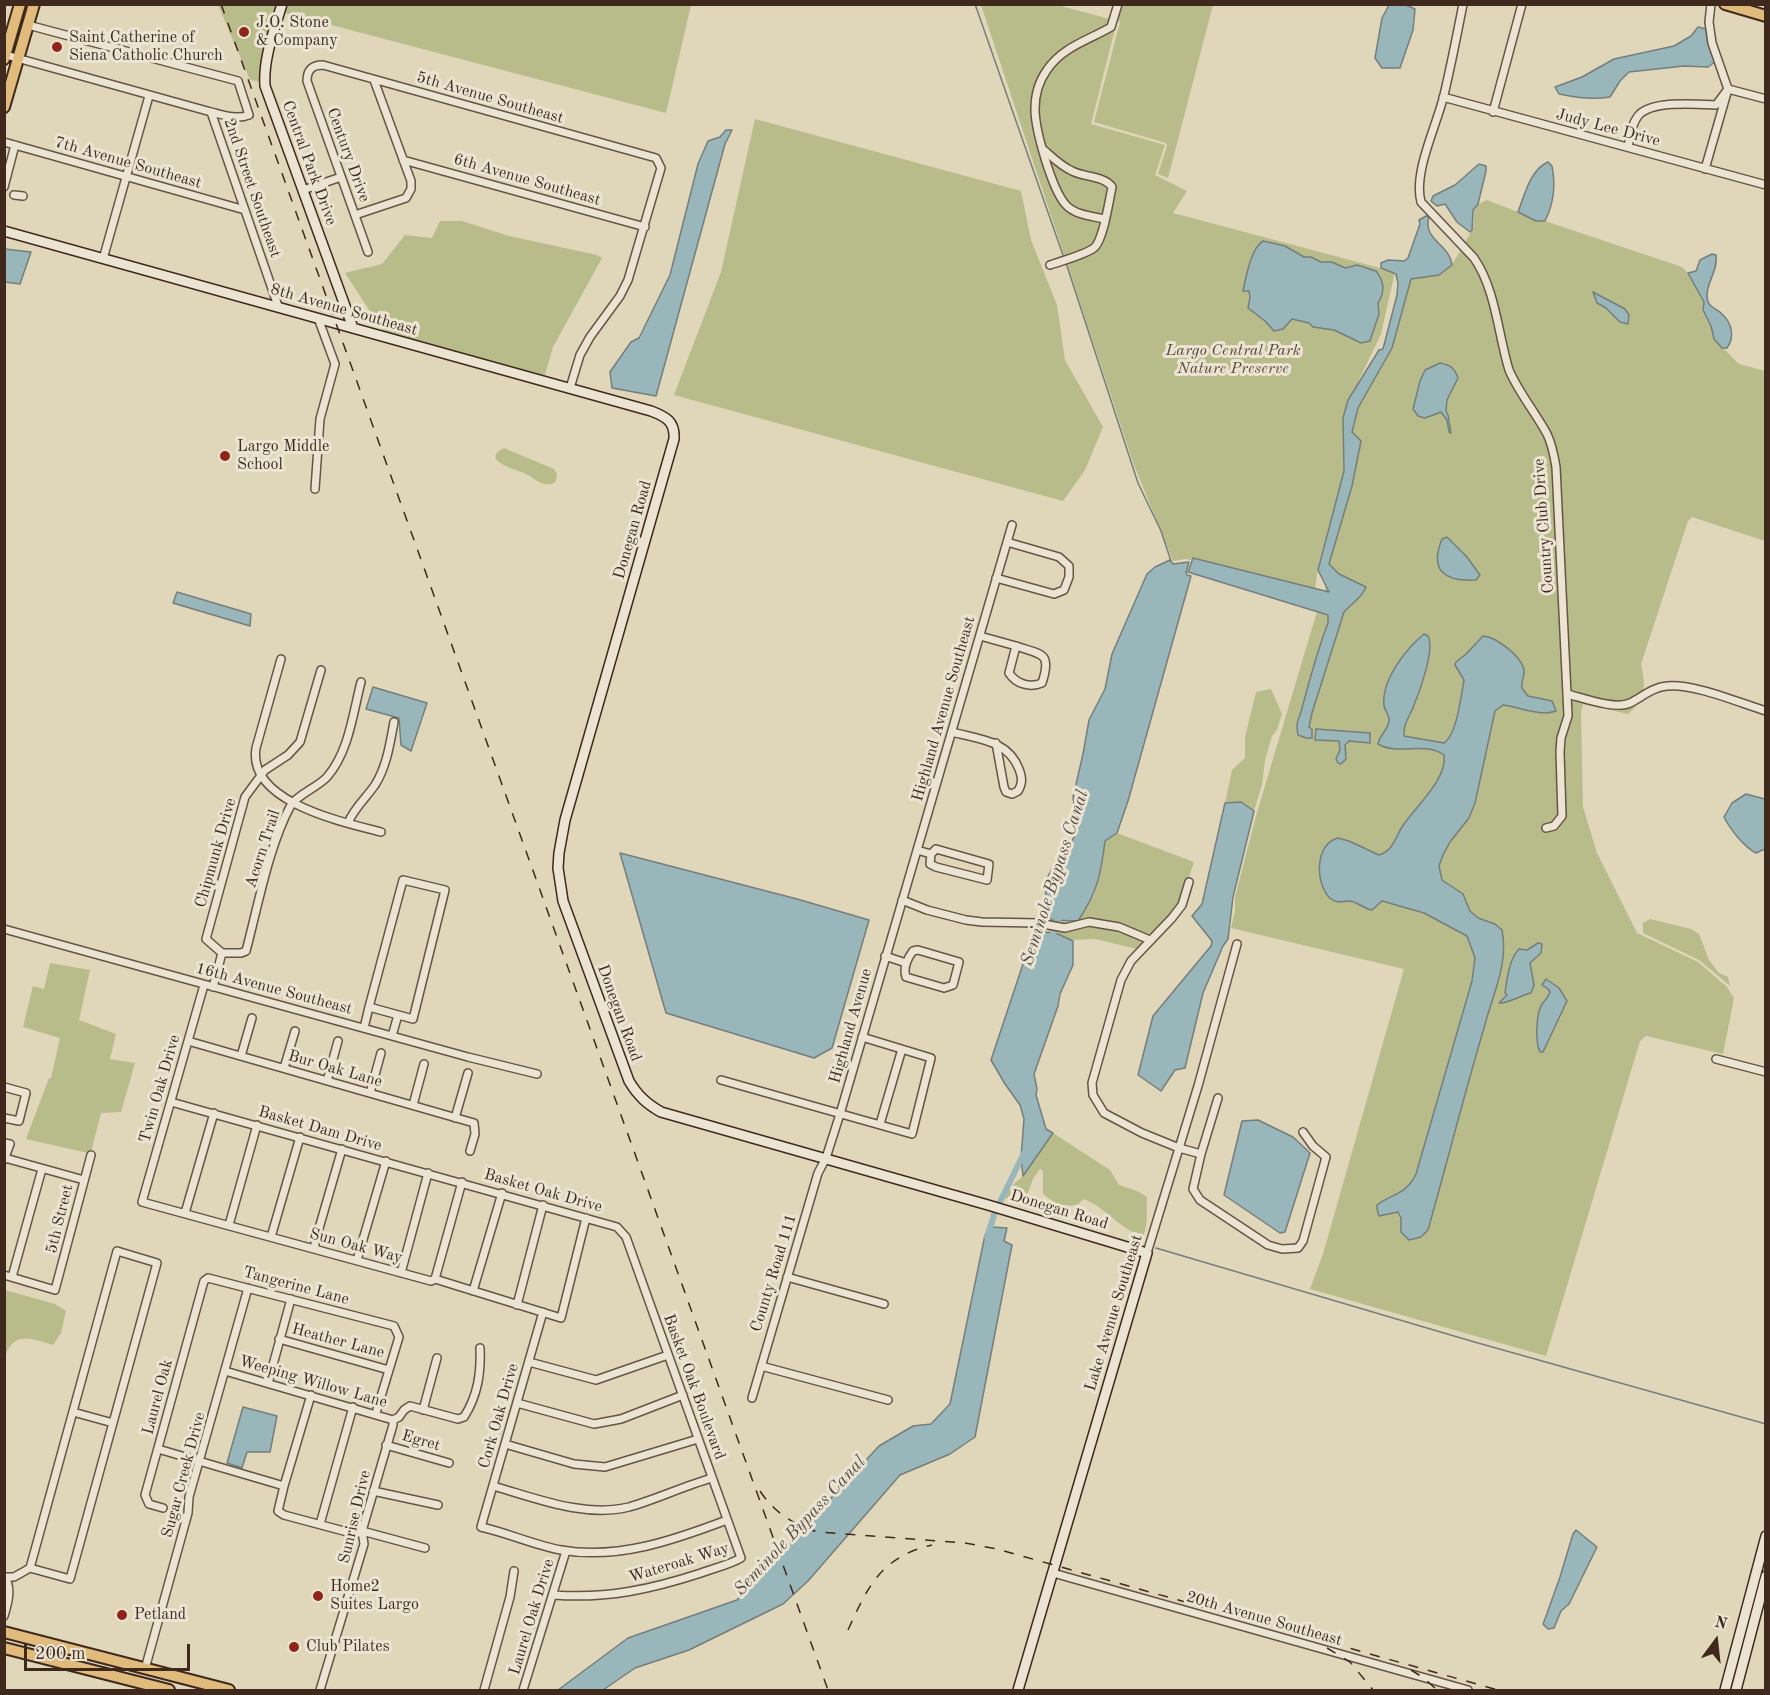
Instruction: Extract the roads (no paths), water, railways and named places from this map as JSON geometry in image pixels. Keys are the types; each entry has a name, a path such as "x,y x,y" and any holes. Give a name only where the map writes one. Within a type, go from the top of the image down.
{"main road":[{"path":"5,57 21,4"},
{"path":"4,107 34,4"},
{"path":"1725,4 1764,14"},
{"path":"4,1632 229,1690"},
{"path":"4,1648 170,1690"}],"street":[{"name":"Central Park Drive","path":"282,4 267,56 264,74 266,86 353,328"},
{"path":"1105,31 1114,4"},
{"path":"1104,219 1075,212 1060,196 1038,133 1035,107 1041,79 1048,68 1066,50 1111,27 1118,4"},
{"name":"Country Club Drive","path":"1463,4 1443,97 1424,163 1419,193 1422,202 1481,268 1488,283 1509,370 1515,384 1547,434 1556,466 1568,716 1561,738 1560,752 1562,816 1554,826 1546,828"},
{"path":"1493,112 1522,4"},
{"path":"1705,169 1728,89 1712,43 1709,22 1711,4"},
{"path":"5,57 18,58 235,118 249,115 238,81 28,25"},
{"name":"5th Avenue Southeast","path":"311,68 323,65 656,158 661,168 645,227"},
{"name":"Century Drive","path":"311,68 307,74 308,81 368,252"},
{"path":"355,215 406,198 411,189 411,181 374,80"},
{"path":"1728,89 1766,99"},
{"path":"1628,147 1630,132 1639,115 1654,107 1666,105 1716,105 1728,89"},
{"path":"103,260 149,96"},
{"name":"Judy Lee Drive","path":"1443,97 1766,184"},
{"name":"2nd Street Southeast","path":"212,112 278,306"},
{"name":"7th Avenue Southeast","path":"4,142 245,210"},
{"path":"15,146 8,192 23,196"},
{"path":"1044,150 1060,164 1074,172 1112,185 1095,247 1050,265"},
{"name":"6th Avenue Southeast","path":"403,160 645,227"},
{"path":"303,190 341,177"},
{"path":"570,388 580,355 590,336 620,296 628,280 645,227"},
{"name":"8th Avenue Southeast","path":"4,231 651,411 663,415 672,423"},
{"path":"315,489 320,419 335,364 318,318"},
{"name":"Donegan Road","path":"672,423 675,430 674,439 562,834 558,868 561,892 570,921 623,1068 637,1095 661,1112 1147,1253"},
{"name":"Highland Avenue Southeast","path":"902,900 1012,525"},
{"path":"996,578 1054,594 1064,590 1069,577 1069,566 1059,557 1007,542"},
{"path":"980,636 1016,646 1041,654 1048,665 1042,683 1030,686 1013,680 1009,673 1016,646"},
{"path":"280,659 256,748 256,762 261,775 275,792 293,802 327,817 381,832"},
{"name":"Chipmunk Drive","path":"222,953 206,939 245,797 261,775 293,751 300,742 321,670"},
{"name":"Acorn Trail","path":"222,953 246,951 277,837 293,802 319,785 337,763 361,682"},
{"path":"1567,694 1615,706 1628,704 1642,695 1666,686 1684,686 1766,711"},
{"path":"348,823 354,811 375,785 387,755 394,722"},
{"path":"952,732 996,743 1014,757 1021,776 1021,787 1012,794 1006,792 1004,787 996,743"},
{"path":"936,849 989,864 987,880 936,867 930,864 931,854 936,849"},
{"path":"916,850 931,854"},
{"path":"364,1028 369,1007 403,880 445,891 413,1019 369,1007"},
{"path":"1189,882 1182,905 1131,961 1121,980 1092,1083 1093,1095 1104,1113 1179,1149 1201,1154"},
{"path":"902,900 927,910 982,922 1038,923 1065,928 1089,922 1119,927 1150,940"},
{"name":"Highland Avenue","path":"826,1158 902,900"},
{"name":"16th Avenue Southeast","path":"4,929 537,1074"},
{"name":"Lake Avenue Southeast","path":"1018,1690 1179,1149 1237,944"},
{"path":"918,950 959,962 953,985 949,988 906,977 904,971 906,963 913,951 918,950"},
{"path":"213,987 222,953"},
{"path":"885,956 906,963"},
{"name":"Twin Oak Drive","path":"142,1202 204,985"},
{"path":"392,1036 398,1015"},
{"path":"241,1056 252,1018"},
{"path":"284,1068 295,1031"},
{"path":"721,1080 912,1134 932,1058 862,1037"},
{"name":"Bur Oak Lane","path":"188,1041 474,1123 475,1134 470,1152"},
{"path":"327,1081 338,1041"},
{"path":"880,1124 902,1049"},
{"path":"370,1093 381,1053"},
{"path":"1716,1059 1766,1072"},
{"path":"413,1105 424,1064"},
{"path":"455,1118 468,1073"},
{"path":"4,1087 26,1093 19,1121 4,1118"},
{"path":"1218,1098 1193,1189 1200,1200 1268,1245 1282,1249 1298,1248 1303,1241 1326,1157 1313,1146 1304,1132"},
{"name":"Basket Dam Drive","path":"171,1101 462,1182"},
{"path":"186,1213 214,1113"},
{"path":"229,1225 256,1125"},
{"path":"271,1237 300,1137"},
{"path":"4,1143 10,1144 5,1160 84,1180"},
{"path":"315,1249 315,1242 342,1149"},
{"name":"5th Street","path":"8,1276 56,1290 90,1155"},
{"name":"County Road 111","path":"752,1398 818,1173 826,1158"},
{"path":"357,1260 386,1161"},
{"path":"8,1276 42,1169"},
{"path":"401,1273 428,1173"},
{"path":"435,1279 462,1182"},
{"name":"Basket Oak Drive","path":"462,1182 617,1227"},
{"path":"473,1292 502,1193"},
{"name":"Sun Oak Way","path":"142,1202 431,1281 435,1279 561,1318 586,1218"},
{"path":"517,1305 543,1205"},
{"name":"Basket Oak Boulevard","path":"617,1227 626,1237 741,1558"},
{"path":"4,1616 8,1601 8,1584 5,1577 14,1577 30,1568 70,1579 157,1263 117,1251 30,1568"},
{"path":"787,1277 884,1304"},
{"name":"Tangerine Lane","path":"204,1281 212,1278 394,1326 399,1337 389,1370"},
{"name":"Laurel Oak","path":"163,1509 148,1504 145,1495 204,1281"},
{"name":"Sugar Creek Drive","path":"146,1669 188,1513 189,1497 248,1288"},
{"path":"268,1383 291,1299"},
{"name":"Cork Oak Drive","path":"543,1312 481,1527 566,1551"},
{"name":"Heather Lane","path":"279,1339 389,1370"},
{"path":"393,1420 410,1406 458,1419 464,1416 478,1384 481,1370 480,1348"},
{"path":"529,1362 596,1380 668,1355"},
{"path":"423,1410 437,1358"},
{"path":"761,1365 888,1400"},
{"path":"376,1413 389,1370"},
{"name":"Weeping Willow Lane","path":"225,1371 376,1413 393,1420"},
{"path":"310,1395 278,1511 284,1515 355,1534 362,1531 425,1548"},
{"path":"517,1403 594,1424 621,1419 682,1395"},
{"path":"320,1524 353,1407"},
{"path":"73,1412 113,1423"},
{"name":"Sunrise Drive","path":"320,1690 364,1544 362,1531 393,1420"},
{"path":"505,1444 574,1464 605,1467 698,1439"},
{"name":"Egret","path":"386,1445 449,1463"},
{"path":"158,1449 284,1486"},
{"path":"493,1486 570,1508 596,1509 627,1507 712,1478"},
{"path":"373,1491 438,1505"},
{"path":"566,1551 594,1552 630,1549 675,1539 727,1520"},
{"path":"1725,1690 1766,1536"},
{"name":"Laurel Oak Drive","path":"523,1690 566,1551"},
{"name":"Wateroak Way","path":"554,1595 588,1596 635,1592 677,1581 741,1558"},
{"path":"484,1690 510,1597 514,1571"},
{"name":"20th Avenue Southeast","path":"1053,1573 1468,1690"},
{"path":"1737,1690 1765,1576"}],"water":[{"path":"1389,5 1406,5 1415,9 1413,30 1400,68 1382,68 1375,58 1382,18"},
{"path":"1698,27 1706,29 1708,33 1715,62 1708,67 1684,66 1629,72 1610,97 1603,98 1572,97 1559,94 1555,87 1582,77 1614,59 1674,46 1691,36"},
{"path":"726,130 732,130 725,144 656,396 612,388 610,372 631,342 639,338 670,275 698,164 708,141 720,137"},
{"path":"1548,162 1552,166 1553,173 1552,201 1545,221 1536,221 1518,212 1532,177"},
{"path":"1479,164 1486,166 1486,171 1478,204 1473,210 1470,232 1457,222 1445,204 1437,206 1431,201 1433,196 1455,185"},
{"path":"1426,216 1429,217 1429,231 1447,252 1452,265 1439,275 1411,279 1392,348 1358,408 1352,432 1361,441 1352,486 1329,564 1339,574 1366,587 1359,598 1344,612 1312,713 1309,727 1312,729 1312,738 1306,738 1298,735 1297,724 1328,623 1328,615 1188,572 1193,558 1329,592 1318,570 1344,471 1343,418 1348,400 1379,350 1383,349 1397,295 1396,274 1381,268 1381,263 1388,260 1404,261 1408,258 1420,224 1419,220"},
{"path":"1263,241 1285,246 1304,257 1311,257 1321,262 1332,262 1345,268 1357,265 1376,271 1381,279 1383,291 1378,303 1379,314 1370,341 1361,343 1334,330 1313,327 1309,323 1292,319 1283,329 1274,331 1248,308 1249,291 1243,291 1252,256"},
{"path":"5,249 31,252 20,284 5,282"},
{"path":"1712,254 1716,255 1716,261 1707,296 1709,304 1722,314 1730,326 1732,335 1727,348 1722,348 1714,339 1711,326 1703,310 1704,302 1688,273 1696,271 1700,260"},
{"path":"1593,292 1625,309 1629,315 1628,324 1620,322 1606,308 1597,303"},
{"path":"1440,363 1451,367 1458,378 1447,400 1446,411 1451,433 1447,420 1441,412 1425,418 1418,416 1413,409 1425,370"},
{"path":"1447,537 1467,557 1480,575 1476,580 1456,579 1442,572 1437,559 1438,550 1442,539"},
{"path":"1170,560 1173,564 1189,562 1186,572 1191,576 1128,801 1117,833 1105,841 1097,883 1078,921 1051,920 1044,884 1056,861 1067,851 1074,837 1076,818 1073,797 1089,720 1105,689 1112,654 1147,574 1155,567"},
{"path":"177,592 251,614 250,626 173,603"},
{"path":"1424,634 1428,636 1430,650 1420,690 1406,724 1404,736 1444,743 1448,739 1458,714 1464,680 1455,665 1456,662 1483,636 1507,648 1518,658 1524,669 1522,688 1528,696 1552,701 1556,711 1544,713 1503,705 1495,711 1475,803 1469,818 1450,842 1439,866 1442,880 1463,894 1470,911 1478,918 1495,924 1502,930 1504,943 1499,980 1469,1078 1428,1230 1421,1237 1409,1240 1401,1232 1401,1218 1398,1212 1379,1216 1377,1205 1403,1190 1416,1174 1472,981 1475,958 1467,936 1424,913 1382,901 1372,910 1350,901 1333,901 1322,884 1320,866 1325,848 1338,838 1379,855 1388,850 1441,774 1444,755 1437,751 1394,749 1378,744 1389,723 1384,706 1386,686 1396,666"},
{"path":"373,687 427,703 411,751 401,745 399,718 366,709"},
{"path":"1316,729 1370,733 1370,743 1349,741 1345,745 1346,759 1341,764 1336,759 1340,750 1339,741 1315,740"},
{"path":"1746,794 1765,799 1765,849 1756,853 1738,837 1724,817 1732,803"},
{"path":"1241,802 1254,811 1233,897 1228,939 1203,993 1185,1068 1175,1070 1161,1091 1138,1075 1153,1016 1211,946 1212,941 1192,916 1202,904 1225,803"},
{"path":"620,853 869,920 832,1048 814,1058 666,1013"},
{"path":"1045,932 1058,934 1073,941 1073,965 1060,994 1058,1006 1034,1074 1036,1095 1046,1129 1053,1133 1023,1176 1021,1158 1024,1119 1020,1105 991,1060 1031,940"},
{"path":"1538,943 1542,944 1541,953 1530,963 1534,985 1531,993 1499,1003 1507,995 1505,993 1508,976 1516,953 1519,949 1527,950"},
{"path":"1546,979 1559,988 1567,1001 1543,1052 1540,1052 1537,1042 1537,1021 1542,1004 1550,992 1542,985"},
{"path":"1258,1120 1293,1137 1310,1153 1285,1232 1280,1233 1224,1195 1242,1121"},
{"path":"991,1227 1007,1228 1004,1241 1012,1245 975,1437 950,1454 900,1475 808,1581 783,1604 689,1650 635,1668 603,1690 558,1690 628,1638 737,1600 879,1446 913,1426 931,1424 950,1404 985,1235"},
{"path":"243,1407 277,1416 270,1452 247,1452 242,1468 227,1463"},
{"path":"1576,1530 1597,1547 1569,1604 1561,1611 1554,1628 1548,1629 1543,1624"}],"waterway":[{"path":"975,4 1064,258"},
{"path":"1066,263 1138,483 1161,531 1171,561"},
{"name":"Seminole Bypass Canal","path":"1051,940 1060,913"},
{"name":"Seminole Bypass Canal","path":"999,1204 1024,1153"},
{"name":"Seminole Bypass Canal","path":"987,1237 995,1212"},
{"path":"1156,1248 1471,1341 1766,1424"}],"railway":[{"path":"221,4 828,1690"},
{"path":"760,1491 785,1517 800,1526 818,1532 965,1543 997,1549 1498,1690"},
{"path":"848,1630 862,1600 878,1576 900,1557 932,1545"},
{"path":"1327,1648 1350,1662 1373,1690"},
{"path":"1411,1670 1437,1690"}],"place":[{"name":"J.O. Stone & Company","path":"244,32"},
{"name":"Saint Catherine of Siena Catholic Church","path":"57,47"},
{"name":"Largo Middle School","path":"225,456"},
{"name":"Home2 Suites Largo","path":"318,1596"},
{"name":"Petland","path":"122,1615"},
{"name":"Club Pilates","path":"294,1647"}],"park label":[{"name":"Largo Central Park Nature Preserve","path":"1233,360"}]}
